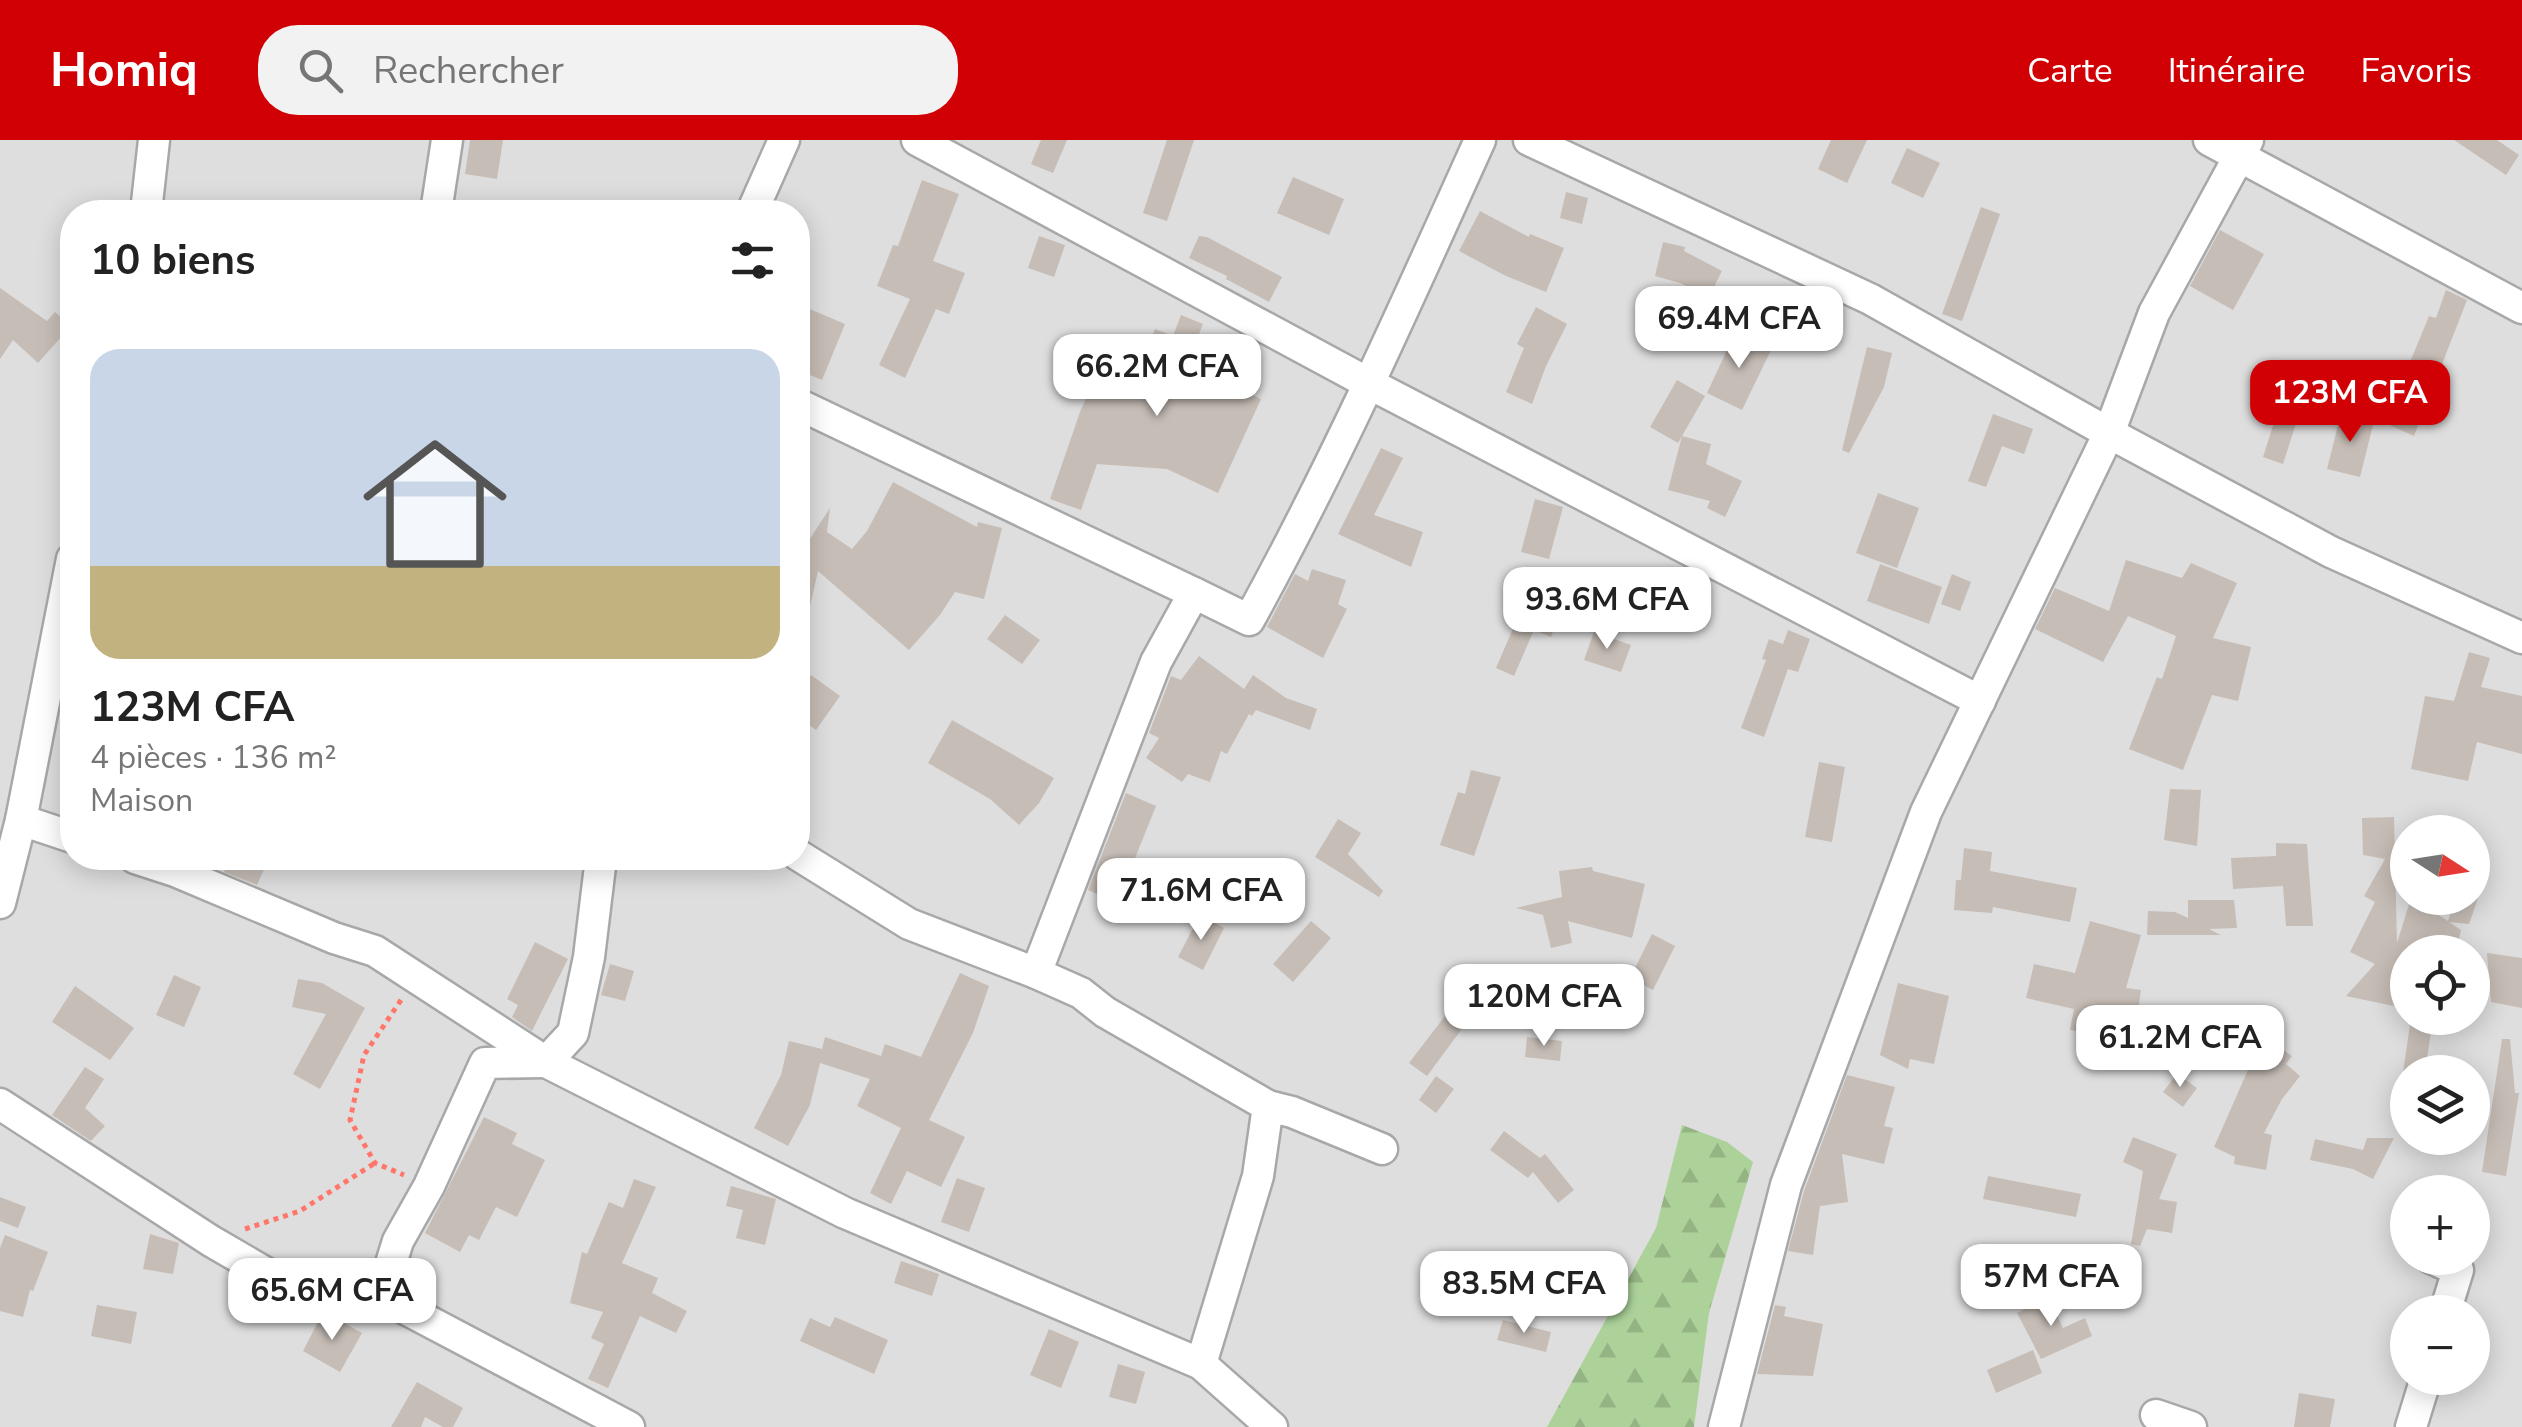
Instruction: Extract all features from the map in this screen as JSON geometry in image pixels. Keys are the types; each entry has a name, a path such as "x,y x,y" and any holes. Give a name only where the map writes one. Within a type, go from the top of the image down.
{"street":[{"path":"147,200 154,140"},
{"path":"438,200 447,140"},
{"path":"757,200 784,140"},
{"path":"917,140 1370,384 1980,702"},
{"path":"810,410 1249,620 1301,526 1370,384 1480,140"},
{"path":"1529,140 1870,299 2109,434 2330,552 2522,638"},
{"path":"2209,140 2244,149 2522,308"},
{"path":"1724,1427 1786,1185 1926,812 2109,434 2154,313 2244,149"},
{"path":"1036,973 1156,662 1194,593"},
{"path":"0,903 60,619"},
{"path":"20,820 60,833"},
{"path":"810,863 909,924 1081,994 1105,1012 1268,1106 1382,1149"},
{"path":"172,870 334,938 375,951 546,1062 844,1213 1201,1364 1272,1427"},
{"path":"381,1296 398,1241 429,1186 485,1063 546,1062 573,1033 590,957 601,870"},
{"path":"0,1104 211,1241 316,1302 381,1296 629,1427"},
{"path":"1201,1364 1258,1176 1268,1106"},
{"path":"2411,1427 2421,1395"},
{"path":"2156,1414 2191,1427"}],"path":[{"path":"429,1186 376,1164 350,1120 364,1054 404,997 442,994"},
{"path":"211,1241 300,1211 376,1164"}],"shaded area":[{"path":"0,140 2522,140 2522,1427 0,1427"}],"green space":[{"path":"1682,1125 1727,1142 1753,1162 1709,1313 1694,1427 1547,1427 1656,1228"}],"building":[{"path":"470,140 503,140 497,179 465,174"},
{"path":"1041,140 1067,140 1053,173 1031,164"},
{"path":"1167,140 1194,140 1167,221 1143,213"},
{"path":"1831,140 1867,140 1847,183 1818,169"},
{"path":"2454,140 2497,140 2519,155 2506,175"},
{"path":"1907,148 1940,163 1923,198 1891,183"},
{"path":"1293,177 1344,199 1329,235 1277,213"},
{"path":"922,180 959,194 933,261 965,273 949,314 936,309 905,378 879,365 910,299 877,286 893,245 898,246"},
{"path":"1566,192 1588,198 1582,224 1560,218"},
{"path":"1981,207 2000,214 1962,321 1942,314"},
{"path":"1480,211 1529,237 1530,234 1564,248 1546,292 1459,251"},
{"path":"2220,230 2264,254 2233,310 2190,286"},
{"path":"1039,236 1065,245 1054,277 1028,268"},
{"path":"1199,236 1282,277 1269,302 1189,258"},
{"path":"1663,242 1685,247 1684,251 1722,271 1709,297 1655,276"},
{"path":"0,288 47,321 55,312 60,316 60,338 38,363 13,340 0,359"},
{"path":"2446,290 2467,300 2414,436 2385,423 2429,316 2436,318"},
{"path":"1536,307 1567,324 1532,404 1506,392 1524,348 1517,344"},
{"path":"810,309 845,324 822,380 810,375"},
{"path":"1181,315 1203,324 1187,365 1261,399 1218,493 1167,469 1097,464 1081,510 1050,499 1104,357 1138,370 1155,329 1173,336"},
{"path":"1735,333 1771,350 1742,410 1707,393"},
{"path":"1867,347 1892,353 1884,387 1849,453 1842,450"},
{"path":"1677,380 1705,396 1678,443 1650,427"},
{"path":"2279,407 2299,414 2283,464 2263,457"},
{"path":"2341,413 2374,421 2360,477 2327,469"},
{"path":"1993,414 2033,429 2024,454 2002,446 1986,487 1968,481"},
{"path":"1682,436 1711,444 1706,464 1742,481 1725,517 1707,508 1710,501 1668,490"},
{"path":"1381,448 1403,458 1374,515 1423,532 1411,567 1338,534"},
{"path":"893,482 977,527 978,522 1002,528 984,599 955,592 909,650 818,571 810,606 810,539 830,508 827,532 852,549 867,531"},
{"path":"1878,493 1919,508 1897,568 1856,553"},
{"path":"1535,499 1563,507 1549,559 1521,552"},
{"path":"2126,560 2182,578 2191,563 2237,583 2213,638 2251,647 2238,701 2212,695 2183,770 2129,749 2157,677 2162,679 2176,636 2128,616 2103,662 2035,629 2055,588 2109,611"},
{"path":"1880,564 1942,587 1929,624 1867,601"},
{"path":"1312,569 1346,580 1338,604 1347,609 1323,658 1267,627 1295,574 1308,581"},
{"path":"1952,574 1971,582 1960,611 1941,604"},
{"path":"1524,603 1558,617 1551,637 1534,630 1514,676 1496,668"},
{"path":"1005,615 1040,640 1022,664 987,639"},
{"path":"1788,630 1810,639 1798,672 1788,669 1764,737 1741,728 1766,660 1762,659 1769,639 1783,644"},
{"path":"1594,632 1631,645 1621,672 1584,660"},
{"path":"2469,652 2490,658 2481,687 2522,696 2522,754 2477,742 2468,781 2411,769 2425,696 2454,701"},
{"path":"1199,656 1244,689 1253,675 1286,698 1317,709 1310,730 1256,710 1252,716 1249,714 1227,754 1221,751 1210,782 1188,774 1182,782 1146,758 1159,738 1149,733 1171,676 1181,680"},
{"path":"810,676 840,696 816,730 810,726"},
{"path":"952,720 1054,778 1019,825 990,799 928,763"},
{"path":"1819,762 1845,767 1832,842 1805,837"},
{"path":"1471,770 1501,777 1474,856 1440,845 1458,792 1465,794"},
{"path":"2170,789 2201,790 2197,846 2164,840"},
{"path":"1126,793 1156,806 1117,903 1088,890"},
{"path":"2390,817 2390,915 2396,915 2397,935 2390,935 2390,1005 2346,996 2375,964 2350,952 2375,902 2364,896 2385,859 2363,855 2362,818"},
{"path":"1338,819 1361,833 1348,854 1383,891 1379,897 1315,857"},
{"path":"2276,843 2307,844 2313,926 2286,926 2283,886 2233,889 2231,858 2276,856"},
{"path":"1964,848 1992,852 1990,871 2077,888 2070,922 1993,907 1992,913 1954,910"},
{"path":"1592,867 1593,871 1645,884 1632,938 1568,921 1572,943 1551,948 1543,915 1516,908 1562,897 1559,871"},
{"path":"225,870 264,870 257,885"},
{"path":"2188,900 2234,900 2237,928 2209,929 2221,935 2147,935 2148,911 2175,912 2188,918"},
{"path":"1200,915 1224,928 1203,970 1178,957"},
{"path":"2406,915 2438,915 2448,921 2450,915 2472,915 2469,924 2449,922 2461,930 2460,935 2399,935"},
{"path":"1311,921 1331,938 1293,982 1273,964"},
{"path":"2090,921 2141,935 2126,988 2141,990 2137,1018 2111,1014 2107,1036 2070,1030 2074,1009 2026,998 2034,964 2075,973"},
{"path":"1652,934 1675,946 1653,990 1630,978"},
{"path":"535,942 568,959 532,1031 512,1017 518,1005 507,999"},
{"path":"2490,953 2522,958 2522,1008 2491,1002"},
{"path":"610,964 634,971 625,1001 601,995"},
{"path":"960,973 989,986 973,1033 929,1120 965,1137 941,1187 907,1171 891,1204 870,1193 901,1128 857,1106 870,1079 820,1063 810,1105 788,1146 754,1128 781,1075 789,1041 822,1049 825,1037 881,1056 885,1044 921,1057"},
{"path":"174,975 201,987 184,1027 156,1015"},
{"path":"298,979 322,983 365,1008 320,1089 293,1074 326,1014 292,1007"},
{"path":"1898,983 1949,996 1934,1064 1910,1059 1908,1069 1880,1055"},
{"path":"75,986 134,1028 110,1060 52,1022"},
{"path":"1448,1012 1470,1018 1427,1076 1409,1063"},
{"path":"2408,1035 2430,1035 2428,1055 2406,1055"},
{"path":"2263,1036 2292,1056 2286,1064 2300,1076 2264,1133 2272,1135 2266,1170 2234,1164 2235,1157 2214,1147"},
{"path":"1527,1037 1562,1041 1560,1061 1525,1057"},
{"path":"2502,1039 2510,1039 2515,1093 2519,1093 2506,1176 2482,1172 2485,1155 2490,1155 2490,1119"},
{"path":"85,1067 104,1079 85,1108 105,1126 91,1141 52,1115"},
{"path":"2177,1074 2197,1088 2183,1107 2163,1092"},
{"path":"1847,1075 1895,1087 1884,1126 1893,1128 1884,1164 1842,1154 1848,1202 1820,1206 1813,1255 1788,1251 1804,1191"},
{"path":"1436,1076 1454,1089 1436,1113 1419,1100"},
{"path":"484,1117 517,1133 512,1144 545,1160 517,1217 496,1207 479,1240 469,1235 460,1252 425,1233"},
{"path":"1504,1131 1540,1158 1545,1154 1574,1190 1558,1203 1533,1172 1528,1178 1490,1150"},
{"path":"2133,1137 2177,1154 2159,1199 2177,1202 2172,1233 2147,1229 2140,1246 2131,1244 2143,1171 2123,1162"},
{"path":"2367,1138 2390,1138 2373,1179 2353,1169 2310,1160 2315,1139 2363,1150"},
{"path":"1988,1176 2081,1194 2076,1217 1983,1199"},
{"path":"957,1178 985,1188 969,1232 941,1222"},
{"path":"634,1179 656,1187 622,1263 658,1278 652,1293 687,1311 676,1333 640,1316 608,1388 588,1379 604,1344 591,1338 603,1312 570,1303 582,1252 587,1254 609,1202 623,1208"},
{"path":"731,1186 776,1199 765,1245 736,1238 743,1210 726,1206"},
{"path":"0,1197 26,1207 18,1228 0,1221"},
{"path":"150,1234 179,1243 173,1274 143,1269"},
{"path":"5,1235 48,1252 33,1291 30,1290 23,1317 0,1311 0,1248"},
{"path":"901,1261 939,1274 932,1296 894,1283"},
{"path":"2048,1297 2063,1328 2085,1318 2092,1336 2041,1359 2017,1313"},
{"path":"97,1305 137,1312 131,1344 91,1336"},
{"path":"1775,1305 1786,1307 1784,1316 1823,1324 1813,1376 1757,1374"},
{"path":"835,1317 888,1340 874,1374 800,1341 810,1318 830,1327"},
{"path":"337,1319 362,1333 340,1372 303,1351 319,1320"},
{"path":"1503,1320 1551,1332 1546,1352 1497,1340"},
{"path":"1049,1329 1079,1342 1061,1388 1030,1375"},
{"path":"2033,1350 2042,1373 1996,1393 1987,1370"},
{"path":"1118,1364 1145,1372 1136,1404 1109,1397"},
{"path":"417,1382 463,1408 453,1427 443,1427 425,1417 421,1427 391,1427"},
{"path":"2299,1393 2335,1399 2330,1427 2294,1427"}]}
